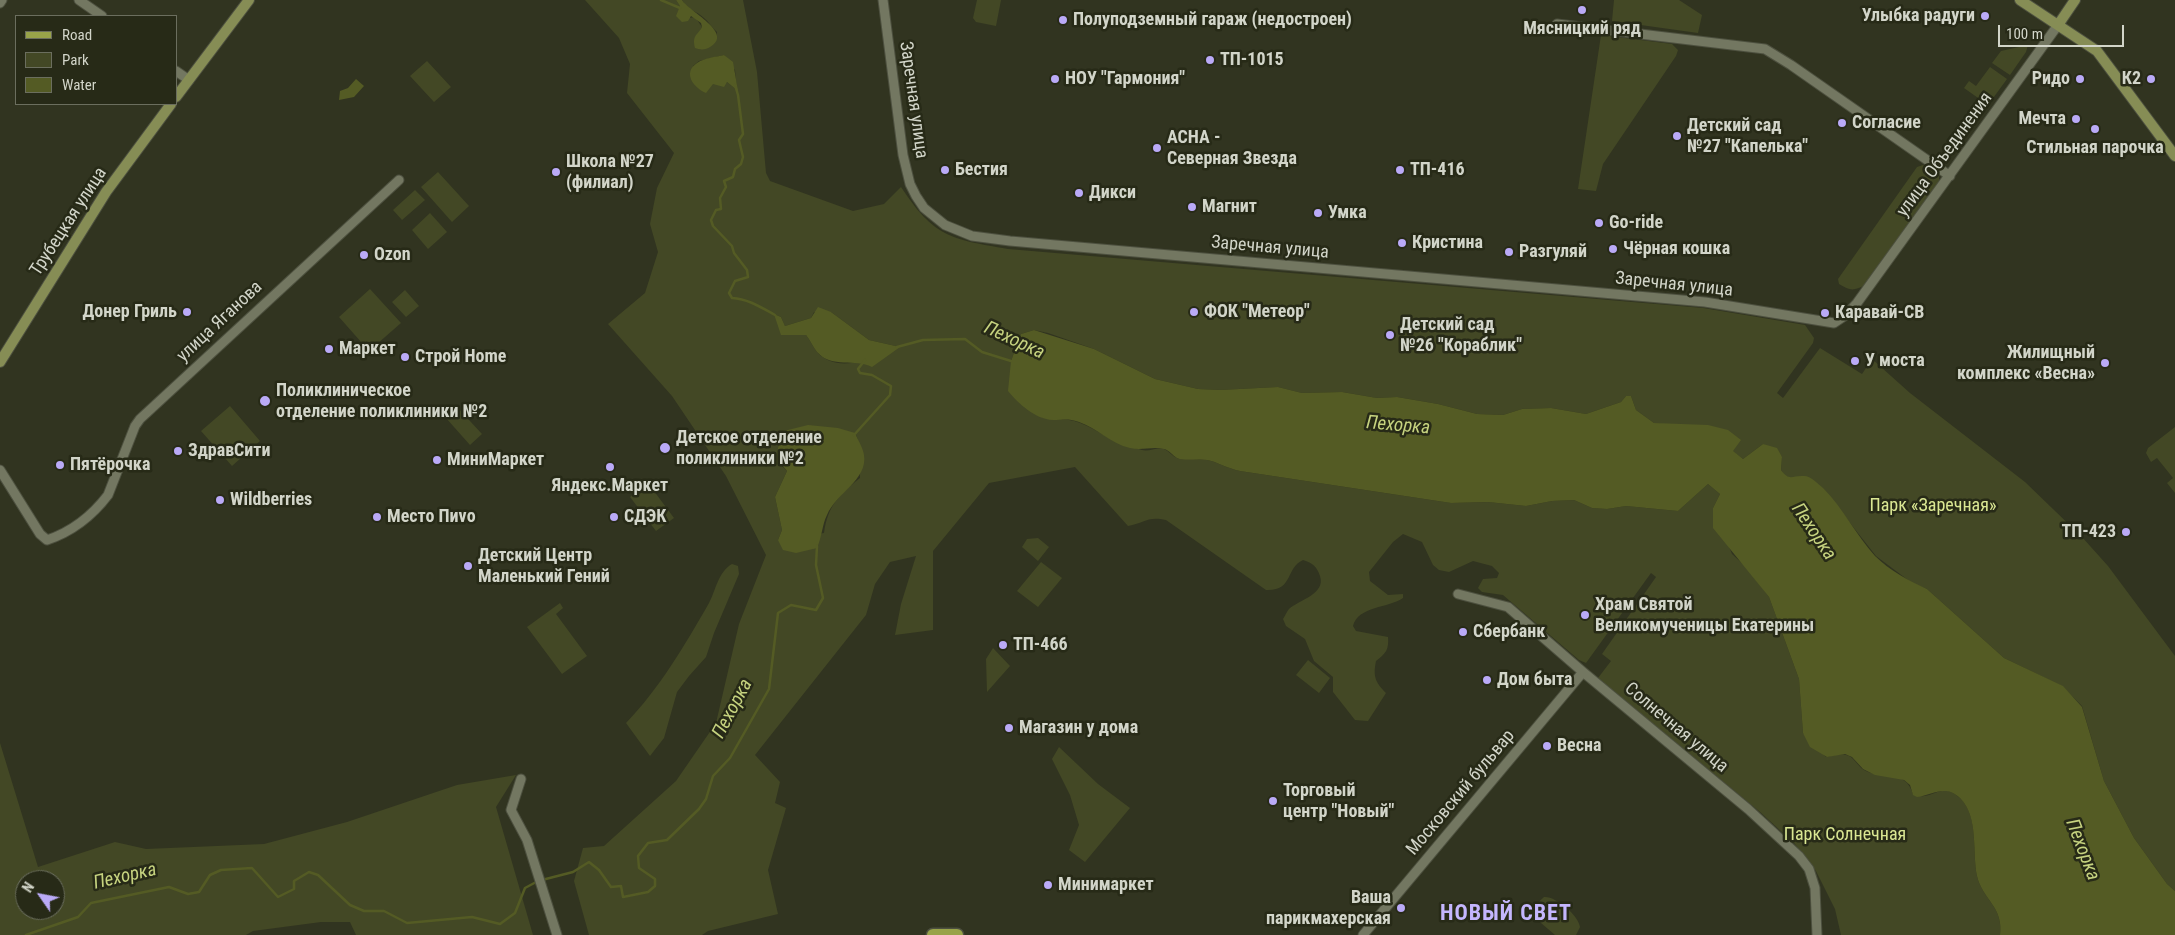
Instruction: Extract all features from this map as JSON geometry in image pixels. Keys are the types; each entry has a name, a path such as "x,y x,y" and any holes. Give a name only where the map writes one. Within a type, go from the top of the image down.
{"main road":[{"path":"178,94 249,0"},
{"path":"2020,0 2097,51 2175,156"},
{"name":"улица Объединения","path":"2058,25 2075,0"},
{"name":"Трубецкая улица","path":"0,362 106,192 170,105"},
{"path":"933,935 957,935"}],"street":[{"path":"79,0 101,15"},
{"name":"Заречная улица","path":"883,0 903,155 910,184 924,208 944,225 972,236 1019,242 1705,302 1834,323"},
{"path":"1557,24 1764,49 1950,176"},
{"name":"улица Объединения","path":"1834,323 1857,303 2058,25"},
{"path":"178,72 189,80"},
{"name":"улица Яганова","path":"0,470 40,534 46,540 65,534 95,510 108,495 135,426 140,419 399,180"},
{"name":"Солнечная улица","path":"1458,594 1508,606 1582,672 1748,809 1799,856 1809,869 1815,888 1817,935"},
{"name":"Московский бульвар","path":"1363,935 1582,672"},
{"path":"521,779 511,810 527,840 557,935"}],"green space":[{"path":"585,0 676,0 689,18 695,17 702,27 700,31 715,42 717,32 701,15 687,7 682,0 743,0 757,72 766,173 770,181 853,211 884,204 901,187 923,216 934,226 945,233 971,242 1008,249 1703,308 1805,325 1814,338 1813,343 1777,393 1783,398 1820,348 1862,374 1872,359 1910,393 2025,482 2082,537 2108,566 2175,656 2175,891 2167,884 2134,838 2104,781 2082,706 2062,686 2004,658 1927,589 1912,583 1876,556 1824,490 1785,476 1781,470 1782,457 1763,444 1743,459 1732,451 1669,425 1654,423 1636,410 1631,396 1626,396 1621,402 1586,414 1551,408 1522,409 1503,415 1477,414 1438,404 1397,397 1377,398 1342,392 1302,393 1278,387 1220,390 1198,389 1155,379 1094,349 1034,330 1021,334 1011,361 1053,420 1076,421 1121,444 1145,450 1164,449 1181,459 1207,460 1240,471 1451,503 1488,502 1526,506 1552,501 1574,500 1592,508 1607,509 1626,506 1678,511 1708,484 1720,494 1713,508 1732,554 1746,567 1769,597 1799,679 1803,733 1826,757 1842,754 1849,756 1864,770 1871,773 1893,776 1905,781 1910,786 1913,794 1923,796 1945,791 1960,798 1970,814 1974,835 1977,876 1983,891 1999,917 2000,935 1841,935 1835,909 1816,871 1794,843 1760,812 1598,678 1611,661 1602,654 1656,577 1651,573 1586,663 1579,660 1503,595 1482,592 1478,588 1483,579 1497,578 1499,573 1492,566 1473,561 1449,572 1439,570 1433,565 1422,542 1403,534 1393,542 1369,572 1370,581 1388,595 1403,594 1403,598 1367,611 1356,619 1353,626 1356,631 1388,637 1386,651 1376,661 1375,671 1377,682 1386,693 1368,721 1355,720 1333,692 1333,677 1314,661 1305,639 1286,626 1283,619 1289,609 1310,596 1319,587 1321,582 1320,576 1314,566 1303,560 1297,564 1281,587 1266,590 1166,520 1150,519 1128,526 1075,467 989,483 933,551 933,630 895,635 901,604 916,556 890,562 875,584 866,615 755,755 780,782 775,803 786,808 768,870 778,914 708,931 702,935 589,935 574,881 583,848 604,846 676,781 716,723 739,624 766,555 726,476 672,396 608,324 645,293 658,252 650,224 657,188 674,153 627,93 630,64 619,38","holes":["724,55 735,70 737,90 727,82 713,82 693,66 699,61","814,312 831,312 869,340 900,347 858,362 836,363 826,359 817,352 806,335 790,334 774,314 781,317 785,326 811,318","855,433 858,440 860,478 840,495 836,501 828,515 824,533 778,540 782,530 775,497 787,471 778,462"]},
{"path":"977,0 1001,0 996,26 976,22 973,18"},
{"path":"1614,0 1679,0 1702,15 1698,33 1612,21"},
{"path":"1601,35 1672,44 1678,50 1676,56 1603,164 1596,191 1578,189"},
{"path":"2028,45 2026,52 2010,75 1992,63 2001,51"},
{"path":"427,61 451,87 434,102 410,76"},
{"path":"1990,67 2007,79 1988,105 1964,88 1969,81 1976,86"},
{"path":"1923,165 1939,176 1939,182 1865,285 1852,289 1839,284 1838,279 1917,167"},
{"path":"438,172 469,206 452,222 421,187"},
{"path":"415,190 425,200 402,220 393,210"},
{"path":"430,213 447,232 428,249 412,230"},
{"path":"370,289 401,323 369,351 339,317"},
{"path":"405,290 419,306 406,317 392,302"},
{"path":"230,406 260,441 232,466 201,431"},
{"path":"457,407 482,434 470,445 446,418"},
{"path":"2175,427 2175,493 2167,483 2173,478 2157,458 2151,462 2146,453 2148,448"},
{"path":"648,483 674,518 656,531 630,497"},
{"path":"1038,538 1049,547 1038,561 1022,547 1027,539"},
{"path":"1041,562 1062,578 1038,607 1017,591"},
{"path":"732,564 738,566 739,574 706,657 677,692 664,738 650,756 626,723 650,696 671,666 709,603 720,576"},
{"path":"560,603 563,608 556,614 587,656 562,674 527,627"},
{"path":"993,648 1010,666 987,692 986,659"},
{"path":"1308,660 1330,678 1319,693 1296,675"},
{"path":"0,743 38,867 115,842 146,849 264,844 347,822 457,785 516,775 496,807 533,935 356,935 350,922 321,922 253,931 246,935 0,935"},
{"path":"1059,747 1098,784 1130,808 1085,862 1069,850 1079,825 1070,795 1052,759"},
{"path":"1544,897 1555,900 1571,912 1580,927 1576,935 1555,935 1534,917 1533,907"}],"water":[{"path":"676,0 682,0 714,29 717,35 716,41 710,47 707,49 695,48 695,38 702,27 701,23 691,16 688,21 682,22 676,16 680,6"},
{"path":"724,55 733,62 738,91 727,82 724,87 713,84 706,93 697,88 690,76 690,71 693,67 703,60"},
{"path":"356,79 364,86 354,97 339,100 340,91 348,88"},
{"path":"818,307 831,312 869,340 900,347 872,367 858,363 837,362 823,357 817,352 806,335 781,335 774,314 781,317 785,326 811,318"},
{"path":"1034,330 1094,349 1155,379 1198,389 1220,390 1278,387 1302,393 1342,392 1377,398 1397,397 1438,404 1477,414 1503,415 1522,409 1551,408 1586,414 1621,402 1626,396 1631,396 1636,410 1654,423 1708,425 1728,430 1741,440 1733,451 1743,459 1763,444 1777,448 1782,457 1781,470 1784,474 1789,477 1807,476 1823,488 1837,504 1868,548 1886,566 1927,589 2004,658 2063,686 2082,707 2104,781 2134,838 2167,884 2175,891 2175,935 2000,935 1999,917 1983,891 1977,876 1974,835 1970,815 1960,798 1955,794 1944,791 1917,797 1913,795 1910,785 1904,780 1875,775 1863,769 1852,757 1845,754 1827,757 1810,747 1803,733 1799,679 1769,597 1713,528 1713,508 1720,494 1708,484 1678,511 1626,506 1607,509 1592,508 1574,500 1552,501 1526,506 1488,502 1451,503 1240,471 1207,460 1180,459 1167,450 1160,448 1130,448 1079,422 1040,417 1022,406 1008,391 1011,361 1021,334"},
{"path":"808,425 838,428 855,433 862,447 864,464 856,479 831,507 825,519 817,548 796,553 783,550 778,540 782,530 775,497 787,471 780,461 778,452 784,431"}],"waterway":[{"path":"661,0 680,8"},
{"path":"735,85 743,134 739,140 743,157 741,164 735,169 733,177 724,181 726,187 720,198 721,209 716,210 711,220 713,226 732,246 734,253 747,270 748,277 735,281 729,293 732,298 750,302 775,315"},
{"name":"Пехорка","path":"897,347 923,340 965,339 982,352 1011,361"},
{"name":"Пехорка","path":"854,435 890,395 891,386 872,375 860,373 858,369 865,360"},
{"name":"Пехорка","path":"26,935 78,917 91,903 169,887 188,894 199,892 210,875 221,870 252,868 278,897 294,889 294,881 309,872 318,875 350,905 364,911 384,911 407,923 472,917 500,924 515,913 525,888 538,881 573,872 589,862 599,870 611,887 621,886 623,897 648,892 655,886 655,879 639,868 638,856 648,843 667,840 699,809 706,799 713,776 730,758 769,689 778,613 791,605 816,610 823,598 816,565 817,546"}],"place":[{"name":"Мясницкий ряд","path":"1582,10"},
{"name":"Улыбка радуги","path":"1985,16"},
{"name":"Полуподземный гараж (недостроен)","path":"1063,20"},
{"name":"ТП-1015","path":"1210,60"},
{"name":"НОУ \"Гармония\"","path":"1055,79"},
{"name":"Ридо","path":"2080,79"},
{"name":"К2","path":"2151,79"},
{"name":"Мечта","path":"2076,119"},
{"name":"Согласие","path":"1842,123"},
{"name":"Стильная парочка","path":"2095,129"},
{"name":"Детский сад №27 \"Капелька\"","path":"1677,136"},
{"name":"АСНА - Северная Звезда","path":"1157,148"},
{"name":"Бестия","path":"945,170"},
{"name":"ТП-416","path":"1400,170"},
{"name":"Школа №27 (филиал)","path":"556,172"},
{"name":"Дикси","path":"1079,193"},
{"name":"Магнит","path":"1192,207"},
{"name":"Умка","path":"1318,213"},
{"name":"Go-ride","path":"1599,223"},
{"name":"Кристина","path":"1402,243"},
{"name":"Чёрная кошка","path":"1613,249"},
{"name":"Разгуляй","path":"1509,252"},
{"name":"Ozon","path":"364,255"},
{"name":"Донер Гриль","path":"187,312"},
{"name":"ФОК \"Метеор\"","path":"1194,312"},
{"name":"Каравай-СВ","path":"1825,313"},
{"name":"Детский сад №26 \"Кораблик\"","path":"1390,335"},
{"name":"Маркет","path":"329,349"},
{"name":"Строй Home","path":"405,357"},
{"name":"У моста","path":"1855,361"},
{"name":"Жилищный комплекс «Весна»","path":"2105,363"},
{"name":"Поликлиническое отделение поликлиники №2","path":"265,401"},
{"name":"Детское отделение поликлиники №2","path":"665,448"},
{"name":"ЗдравСити","path":"178,451"},
{"name":"МиниМаркет","path":"437,460"},
{"name":"Пятёрочка","path":"60,465"},
{"name":"Яндекс.Маркет","path":"610,467"},
{"name":"Wildberries","path":"220,500"},
{"name":"Место Пиvо","path":"377,517"},
{"name":"СДЭК","path":"614,517"},
{"name":"ТП-423","path":"2126,532"},
{"name":"Детский Центр Маленький Гений","path":"468,566"},
{"name":"Храм Святой Великомученицы Екатерины","path":"1585,615"},
{"name":"Сбербанк","path":"1463,632"},
{"name":"ТП-466","path":"1003,645"},
{"name":"Дом быта","path":"1487,680"},
{"name":"Магазин у дома","path":"1009,728"},
{"name":"Весна","path":"1547,746"},
{"name":"Торговый центр \"Новый\"","path":"1273,801"},
{"name":"Минимаркет","path":"1048,885"},
{"name":"Ваша парикмахерская","path":"1401,908"}],"district":[{"name":"НОВЫЙ СВЕТ","path":"1506,914"}],"park label":[{"name":"Парк «Заречная»","path":"1933,506"},
{"name":"Парк Солнечная","path":"1845,835"}]}
